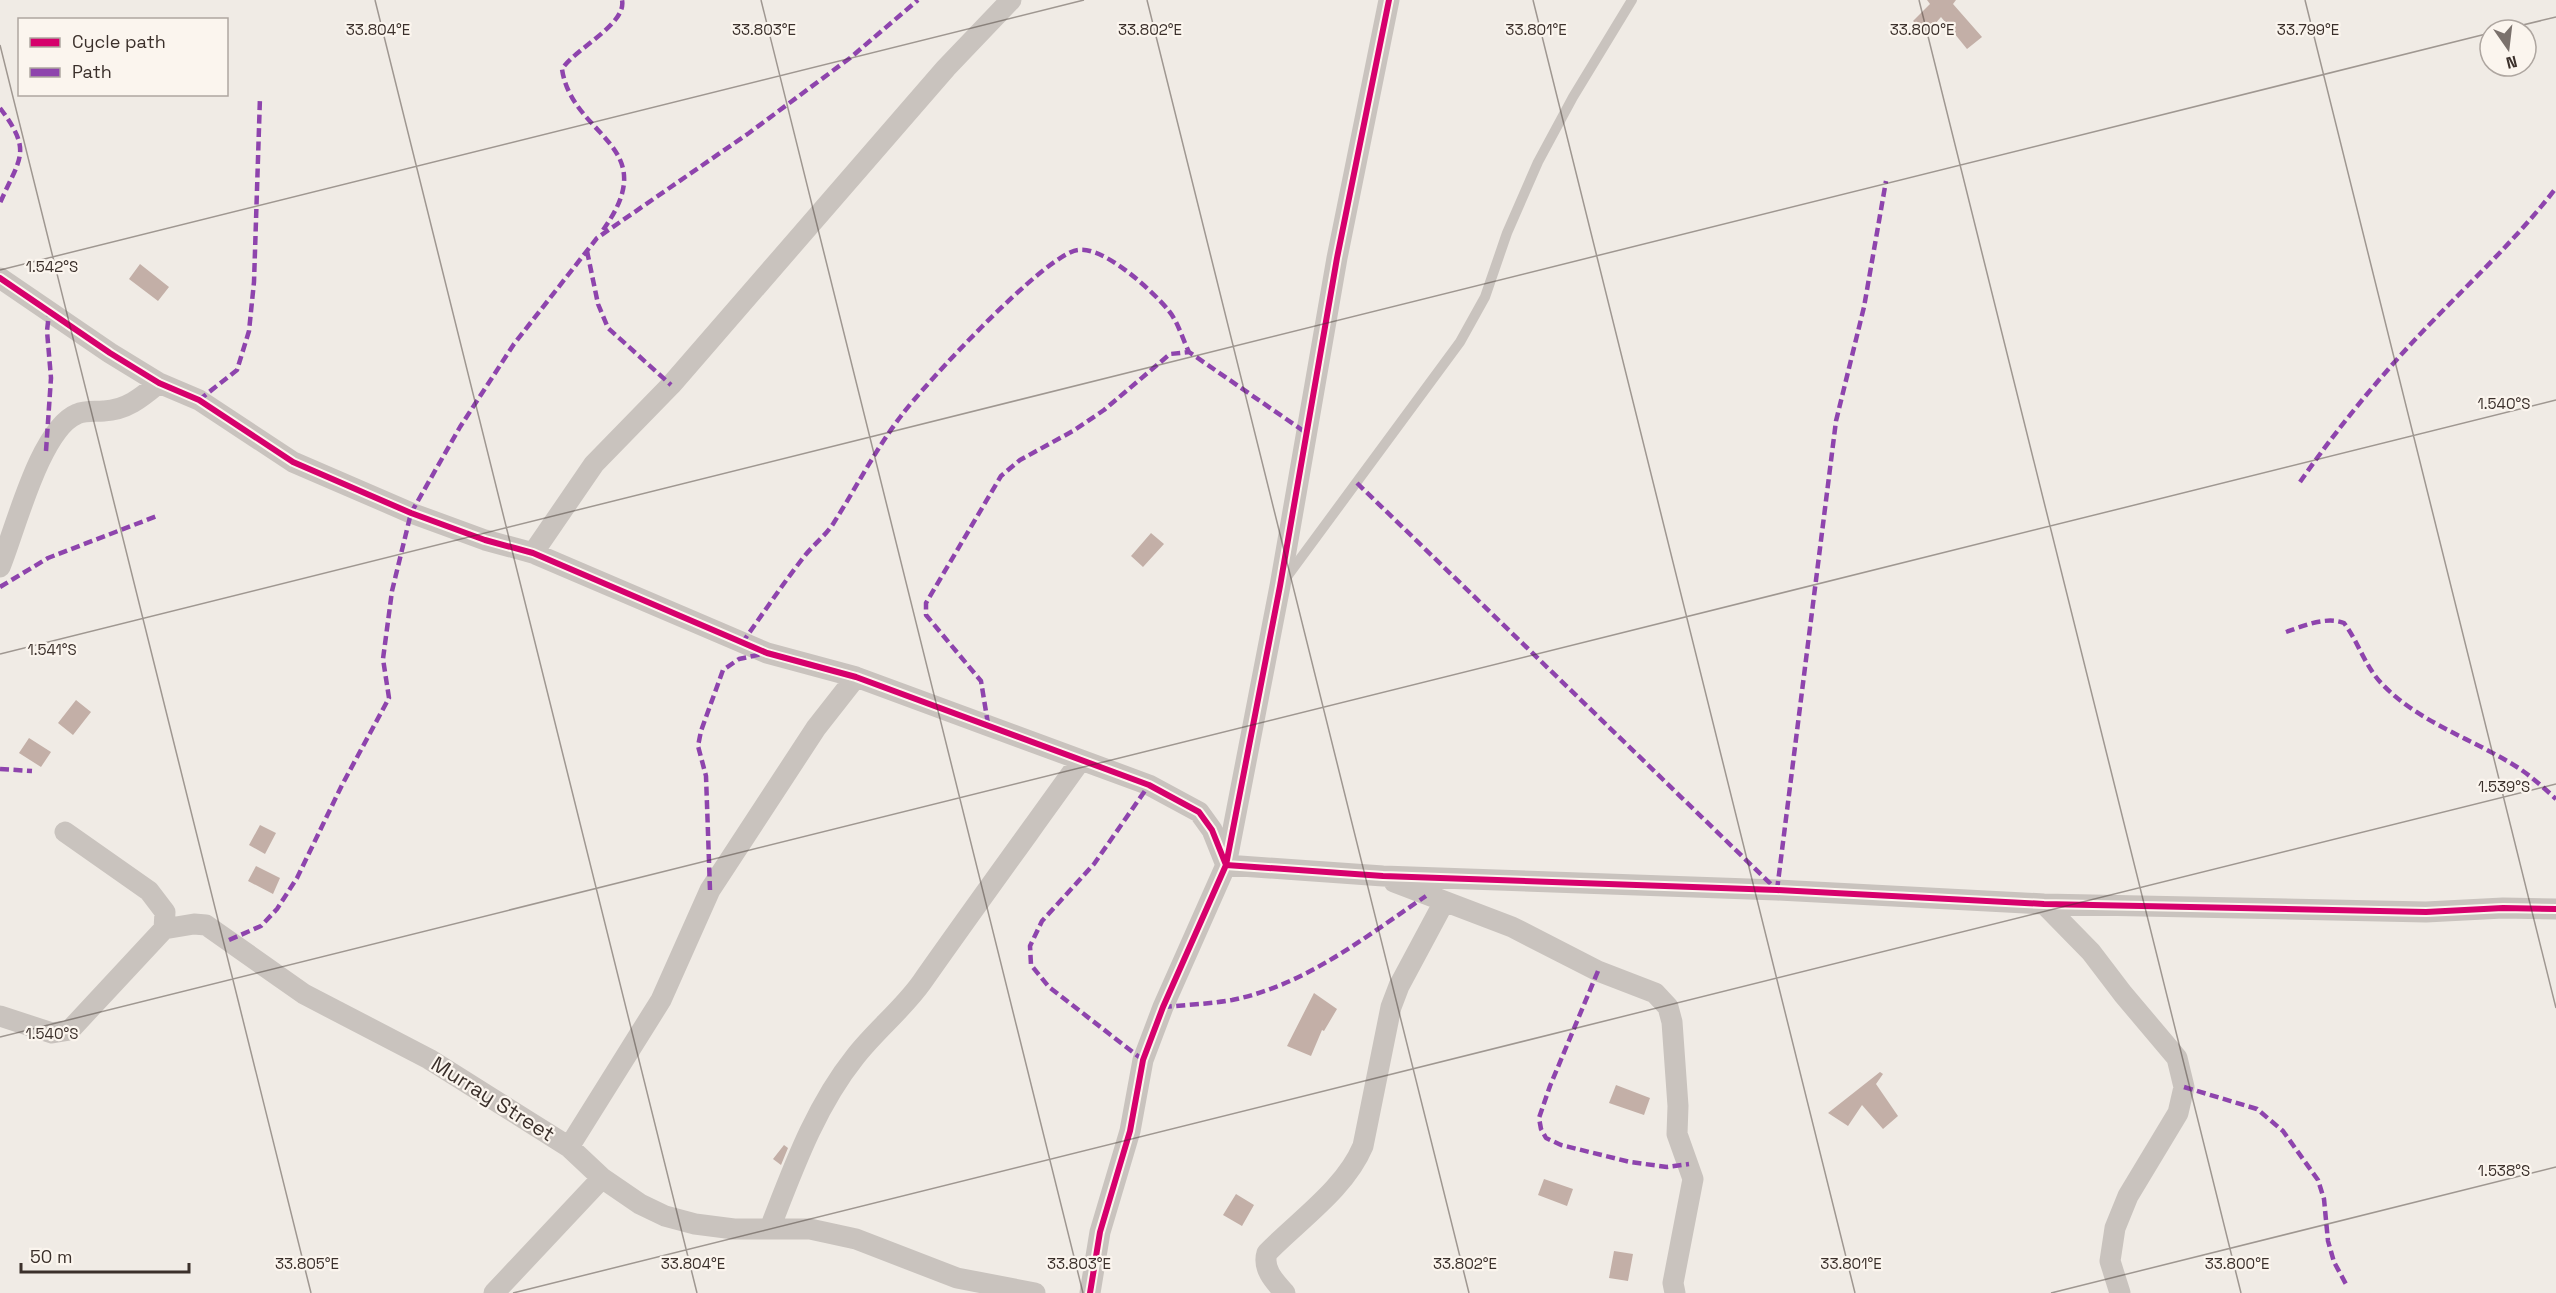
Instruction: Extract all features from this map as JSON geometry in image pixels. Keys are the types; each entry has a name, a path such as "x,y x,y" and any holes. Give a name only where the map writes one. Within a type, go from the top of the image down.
{"street":[{"path":"533,553 594,464 671,385 946,68 1011,0"},
{"path":"1090,1293 1100,1232 1130,1131 1143,1060 1163,1007 1226,865 1280,586 1335,270 1389,0"},
{"path":"0,278 159,383 199,400 293,462 340,484 485,540 533,553 767,653 856,677 1149,785 1199,812 1212,830 1226,865"},
{"path":"0,567 35,471 63,425 77,413 119,409 136,402 159,383"},
{"path":"569,1147 661,1000 710,890 816,728 856,677"},
{"path":"770,1228 803,1144 830,1093 854,1058 920,985 959,927 1081,760"},
{"path":"0,1016 52,1033 70,1030 164,929 165,912 149,891 65,832"},
{"path":"1226,865 1383,876 2044,904 2426,912 2504,908 2556,909"},
{"path":"1383,876 1512,927 1598,971 1655,993 1668,1007 1672,1022 1678,1106 1677,1134 1693,1179 1674,1283 1675,1293"},
{"path":"1285,1293 1269,1273 1264,1261 1267,1253 1331,1191 1356,1161 1363,1146 1390,1007 1444,902"},
{"path":"2044,904 2091,952 2177,1058 2184,1087 2178,1113 2128,1196 2115,1228 2110,1261 2120,1293"},
{"name":"Murray Street","path":"164,929 194,924 206,925 219,932 258,964 304,994 429,1059 569,1147 603,1178 640,1204 665,1216 714,1227 810,1228 856,1239 955,1285 1035,1293"},
{"path":"494,1293 603,1178"}],"lane":[{"path":"1280,586 1460,342 1485,297 1507,233 1538,162 1573,97 1632,0"}],"building":[{"path":"1927,0 1956,0 1953,4 1982,37 1967,49 1941,17 1927,33 1913,21 1930,4"},
{"path":"140,264 169,287 158,301 129,279"},
{"path":"1151,533 1164,544 1143,567 1131,556"},
{"path":"76,700 91,712 73,735 58,723"},
{"path":"29,738 51,752 41,767 19,753"},
{"path":"260,825 276,833 265,854 249,845"},
{"path":"256,866 280,878 273,894 248,881"},
{"path":"1314,993 1337,1009 1324,1031 1322,1030 1311,1056 1287,1046"},
{"path":"1880,1072 1883,1074 1876,1084 1898,1116 1883,1129 1862,1105 1848,1126 1828,1113"},
{"path":"1616,1085 1650,1098 1644,1115 1609,1103"},
{"path":"784,1145 788,1148 781,1165 773,1159"},
{"path":"1544,1179 1573,1189 1567,1206 1538,1195"},
{"path":"1236,1194 1254,1205 1242,1226 1223,1215"},
{"path":"1614,1251 1633,1254 1628,1281 1609,1278"}],"marked path":[{"path":"603,230 619,201 624,178 620,159 610,143 581,111 569,92 562,69 617,18 622,0"},
{"path":"229,940 261,926 277,909 297,878 342,785 389,698 383,659 392,591 411,513 460,427 514,344 597,238 749,133 850,58 918,0"},
{"path":"199,400 237,370 249,331 254,282 260,97"},
{"path":"0,108 17,135 20,145 17,164 0,203"},
{"path":"1777,890 1836,421 1864,307 1886,181"},
{"path":"2300,482 2359,403 2392,365 2509,243 2556,188"},
{"path":"742,643 803,558 833,524 883,442 914,400 986,323 1040,273 1062,257 1078,250 1089,251 1101,255 1127,271 1152,292 1169,311 1189,352"},
{"path":"587,251 598,304 608,328 671,385"},
{"path":"46,451 51,378 47,331 49,313"},
{"path":"988,724 981,681 926,615 926,603 1001,476 1020,460 1073,431 1104,410 1170,354 1189,352 1305,432"},
{"path":"1357,483 1777,890"},
{"path":"0,587 48,558 157,516"},
{"path":"2286,632 2322,621 2344,623 2371,671 2398,698 2430,720 2517,767 2556,799"},
{"path":"710,890 706,776 698,746 701,731 723,670 739,659 767,653"},
{"path":"0,769 32,771"},
{"path":"1143,1060 1049,987 1031,965 1030,946 1042,921 1094,864 1149,785"},
{"path":"1163,1007 1232,1000 1285,983 1334,958 1426,896"},
{"path":"1598,971 1550,1086 1539,1118 1541,1129 1546,1138 1561,1145 1630,1162 1667,1167 1689,1164"},
{"path":"2184,1087 2257,1109 2283,1131 2318,1180 2324,1199 2328,1241 2334,1262 2347,1286"}],"cycle path":[{"path":"1090,1293 1100,1232 1130,1131 1143,1060 1163,1007 1226,865 1280,586 1337,258 1389,0"},
{"path":"0,278 110,353 159,383 199,400 293,462 411,513 485,540 533,553 767,653 856,677 1149,785 1199,812 1212,830 1226,865"},
{"path":"1226,865 1383,876 1777,890 2044,904 2426,912 2503,908 2556,909"}]}
